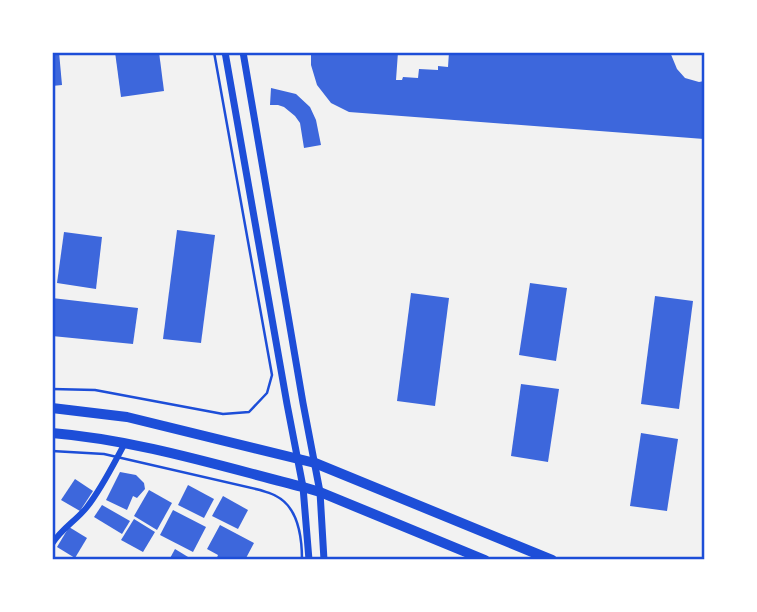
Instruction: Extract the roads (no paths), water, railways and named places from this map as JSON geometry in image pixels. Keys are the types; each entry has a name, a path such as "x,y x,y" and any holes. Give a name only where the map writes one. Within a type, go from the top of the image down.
{"main road":[{"path":"52,408 127,417 315,463 552,559"},
{"path":"52,433 83,435 125,443 303,487 485,559"}],"street":[{"path":"225,52 303,487 310,559"},
{"path":"243,52 320,492 324,559"},
{"path":"52,544 60,532 86,509 125,443"}],"lane":[{"path":"52,389 95,390 223,414 249,412 267,393 272,374 214,52"},
{"path":"52,451 104,454 278,496 292,510 300,532 302,559"}]}
